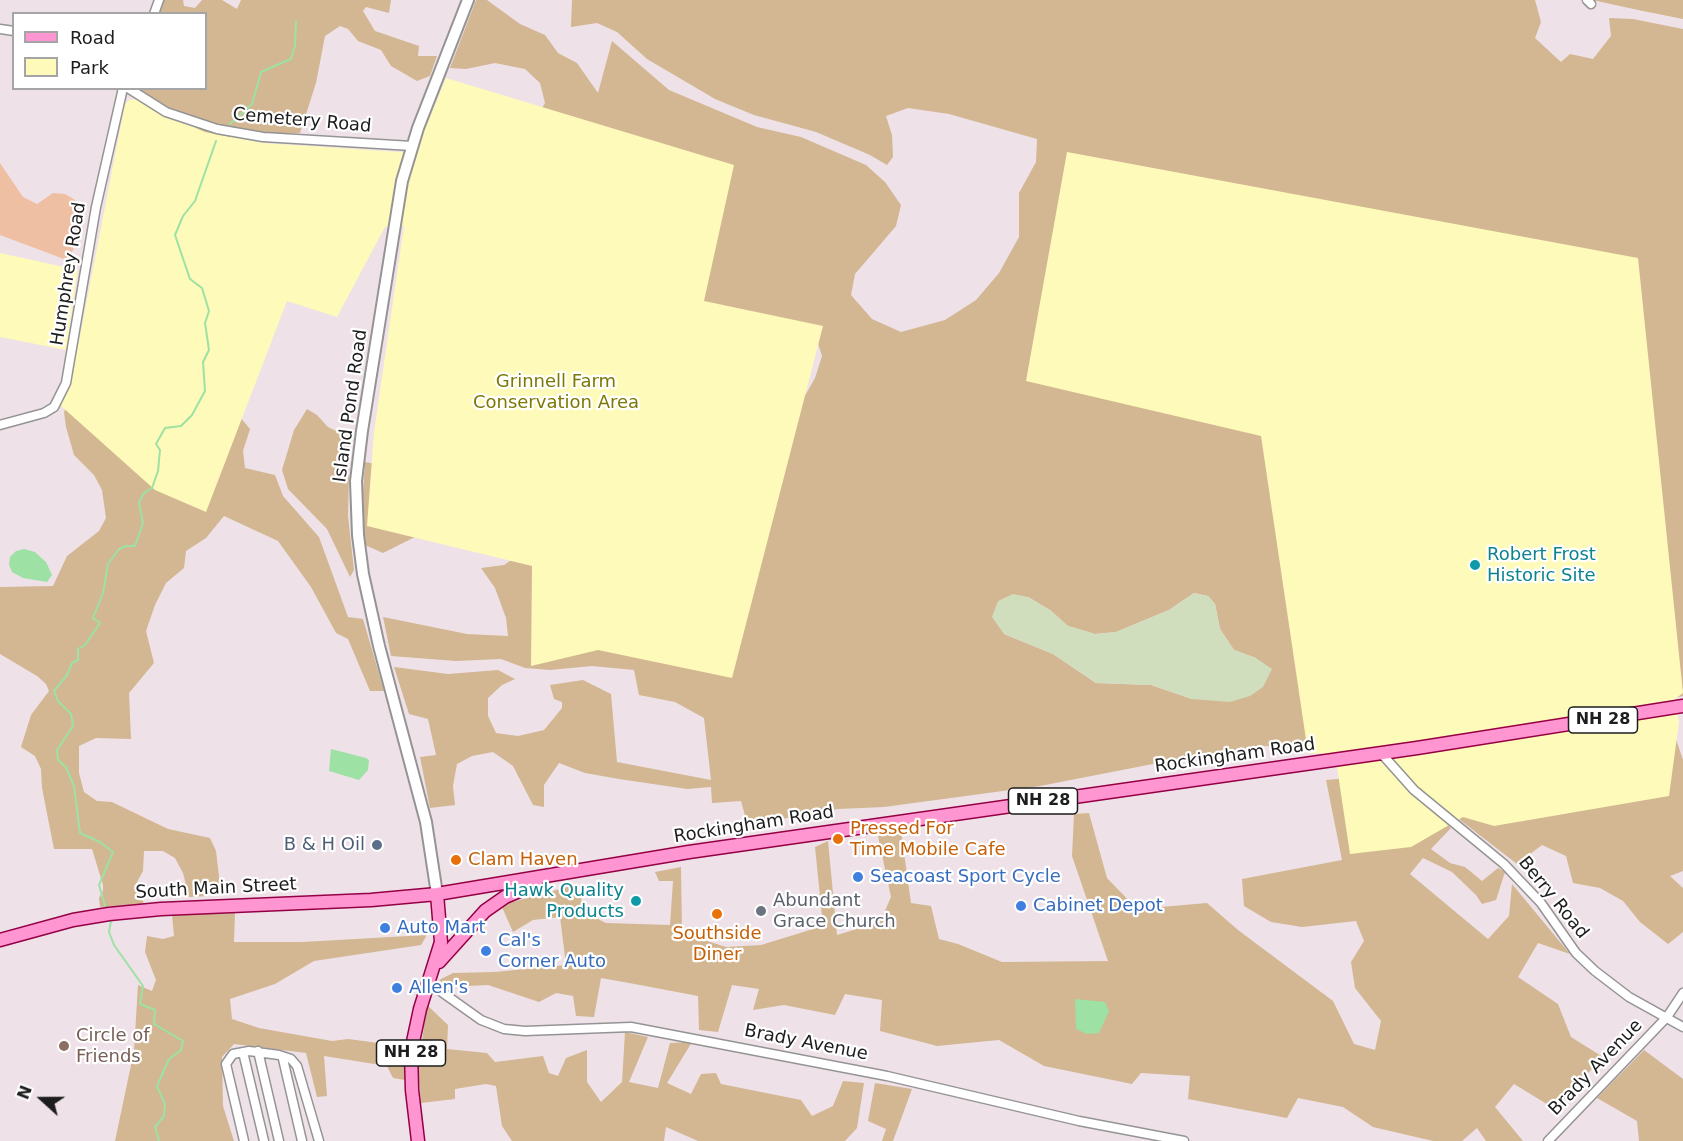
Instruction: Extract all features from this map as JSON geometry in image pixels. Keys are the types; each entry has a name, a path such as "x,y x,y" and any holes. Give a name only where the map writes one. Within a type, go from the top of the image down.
{"main road":[{"name":"Rockingham Road","path":"437,894 841,830 1381,753 1683,706"},
{"name":"NH 28","path":"434,967 471,924 495,904 517,891 564,874"},
{"name":"South Main Street","path":"0,940 58,924 109,914 161,909 371,900 437,894"},
{"name":"NH 28","path":"418,1141 412,1090 411,1051 420,1009 434,967 442,932 437,894"}],"street":[{"name":"Island Pond Road","path":"437,894 424,813 371,612 356,514 357,472 397,206 412,146 468,0"},
{"name":"Humphrey Road","path":"0,425 44,413 54,407 66,383 96,207 123,90"},
{"name":"Cemetery Road","path":"131,90 166,112 217,129 274,138 412,146"},
{"name":"Berry Road","path":"1381,753 1414,790 1504,864 1541,903 1576,953 1595,971 1629,997 1683,1027"},
{"name":"Brady Avenue","path":"429,983 481,1020 504,1029 525,1031 615,1026 641,1028 868,1072 1079,1121 1184,1141"},
{"name":"Brady Avenue","path":"1548,1141 1667,1017 1683,993"},
{"path":"258,1051 279,1141"},
{"path":"244,1141 226,1064 233,1054 258,1051 283,1059 291,1059 297,1066 319,1141"},
{"path":"243,1052 264,1141"},
{"path":"283,1059 302,1141"}],"shaded area":[{"path":"163,0 183,0 184,6 195,8 202,0 222,0 237,9 241,0 391,0 389,13 366,7 363,11 375,31 419,46 418,56 437,56 430,76 417,81 391,66 381,50 358,41 348,29 340,26 325,36 316,83 300,133 266,134 198,119 161,104 138,90 207,90 207,12 160,12"},
{"path":"476,0 487,0 520,24 545,35 558,53 577,63 598,93 612,41 669,90 757,127 801,137 866,165 885,182 901,205 896,226 855,274 851,295 872,319 901,332 945,320 976,300 999,273 1019,237 1019,193 1036,162 1037,139 949,114 908,108 886,116 892,135 893,157 887,165 870,155 816,132 754,115 715,99 647,59 617,32 597,23 571,27 572,0 1535,0 1541,22 1535,38 1561,62 1570,54 1593,59 1611,36 1609,18 1633,19 1683,29 1683,696 1570,719 1342,749 1265,746 1199,755 1040,786 884,807 838,809 764,822 746,819 741,801 712,803 711,787 687,789 619,779 585,773 559,763 544,785 544,807 533,805 513,766 493,752 472,756 457,764 453,786 455,805 430,808 420,757 436,755 428,719 409,714 394,667 448,674 498,670 515,679 502,685 488,698 488,716 496,733 518,736 544,730 562,708 562,702 554,699 550,685 583,680 611,694 617,762 711,780 704,718 675,702 639,695 634,670 592,666 550,670 525,668 501,659 456,661 391,656 383,617 467,634 508,636 506,618 495,588 481,568 504,565 529,548 796,395 806,394 815,378 822,356 814,331 689,300 539,113 545,103 540,83 525,69 495,63 466,69 450,68","holes":["1194,593 1208,596 1215,604 1220,629 1234,650 1256,658 1192,699 1151,685 1096,683 1053,654 1004,634 1028,597 1050,610 1068,626 1095,634 1116,632 1169,610"]},
{"path":"1592,0 1683,0 1683,19 1643,11"},
{"path":"197,126 233,135 223,149 239,416 250,429 243,451 245,468 275,475 283,496 319,537 348,617 363,619 384,691 370,691 348,639 336,633 311,587 278,541 224,516 206,538 186,551 184,568 166,583 155,605 146,631 154,663 129,693 131,739 96,738 79,746 79,773 84,792 97,801 112,802 168,829 210,838 216,851 220,885 208,896 189,897 183,873 175,858 163,851 144,851 143,871 136,884 144,904 100,907 99,898 103,885 92,849 54,849 42,788 41,769 35,756 21,747 31,715 49,691 46,684 37,676 0,654 0,587 53,586 67,556 99,531 106,518 102,490 94,475 74,455 64,412 195,138"},
{"path":"0,163 23,197 37,204 53,193 65,194 75,200 81,213 75,245 70,257 64,259 0,235"},
{"path":"307,409 317,415 328,427 350,438 348,516 354,570 350,577 327,529 288,489 282,470 294,430"},
{"path":"365,462 393,467 439,525 383,553 365,545 362,507"},
{"path":"24,549 35,552 46,562 52,575 47,582 23,578 12,572 9,565 10,557 16,551"},
{"path":"1194,593 1208,596 1215,604 1220,629 1234,650 1256,658 1272,669 1263,687 1250,696 1230,702 1192,699 1151,685 1096,683 1053,654 1004,634 992,617 998,601 1013,594 1028,597 1050,610 1068,626 1095,634 1116,632 1169,610"},
{"path":"1669,718 1683,760 1683,871 1670,876 1683,888 1683,932 1668,944 1640,922 1623,901 1600,888 1573,883 1566,856 1542,845 1517,864 1460,820 1421,784"},
{"path":"331,749 366,758 369,760 368,770 359,780 329,771"},
{"path":"1393,774 1451,828 1431,849 1450,863 1465,867 1482,881 1498,868 1505,872 1496,900 1482,904 1452,872 1423,858 1410,874 1488,939 1509,916 1512,884 1570,954 1538,943 1518,977 1558,1004 1571,1037 1603,1057 1555,1109 1514,1084 1495,1107 1523,1141 1486,1141 1477,1128 1462,1141 1433,1141 1373,1127 1343,1107 1298,1098 1287,1118 1188,1099 1190,1076 1141,1073 1132,1084 1044,1066 999,1040 937,1046 880,1031 882,1000 845,994 835,1015 784,1005 753,1010 759,989 732,985 718,1032 699,1030 698,996 640,985 601,978 594,1017 576,1016 573,996 556,993 539,1002 488,985 448,987 439,980 453,973 495,972 566,965 560,917 533,920 513,932 501,905 578,884 584,912 606,923 670,925 673,881 659,881 655,872 681,867 682,933 726,947 761,945 823,926 815,847 828,841 837,935 880,922 891,897 878,836 901,831 911,903 931,906 939,939 958,944 1002,962 1108,961 1072,856 1074,814 1089,813 1107,878 1137,909 1207,903 1238,930 1333,1001 1354,1044 1375,1050 1381,1021 1355,988 1351,962 1364,941 1356,921 1302,927 1271,922 1244,906 1242,879 1342,860 1326,780"},
{"path":"235,913 234,942 302,942 427,935 421,945 314,961 275,984 230,999 232,1019 259,1028 332,1041 348,1039 402,1046 405,1080 393,1078 387,1066 324,1056 327,1096 317,1097 306,1053 234,1044 222,1057 223,1106 234,1141 115,1141 134,1051 138,985 152,991 156,980 145,952 147,936 163,939 174,936 172,915"},
{"path":"1075,999 1105,1002 1109,1011 1099,1033 1087,1034 1076,1029"},
{"path":"427,1005 448,1025 447,1049 487,1053 495,1062 543,1056 549,1073 558,1076 566,1058 587,1050 587,1082 601,1102 622,1082 625,1032 648,1037 629,1082 658,1088 670,1043 692,1042 667,1083 691,1094 701,1074 716,1073 721,1084 801,1100 812,1116 833,1106 843,1081 864,1083 857,1128 845,1141 698,1141 666,1127 664,1141 512,1141 502,1126 496,1086 486,1084 455,1089 455,1099 421,1103 418,1069"},
{"path":"1644,1050 1683,1079 1683,1141 1639,1141 1637,1121 1597,1098"},
{"path":"875,1083 912,1089 893,1141 882,1141 886,1129 868,1121"}],"green space":[{"name":"Grinnell Farm Conservation Area","path":"446,78 734,165 704,301 823,326 732,678 598,650 531,666 532,566 367,526 374,432 404,226 385,227 337,317 287,301 206,512 155,490 60,405 70,387 125,104 129,100 137,99 154,110 205,132 263,143 415,153"},
{"name":"Robert Frost Historic Site","path":"1067,152 1638,258 1683,693 1675,699 1679,722 1669,796 1494,826 1463,817 1411,847 1350,854 1335,754 1308,753 1261,436 1026,381"},
{"path":"0,253 78,270 66,350 0,337"}],"waterway":[{"path":"230,124 252,104 261,72 291,59 295,46 296,21"},
{"path":"106,909 99,885 113,852 100,842 80,833 74,786 66,767 58,760 57,750 73,726 71,714 58,701 54,691 67,675 72,663 78,660 78,649 85,645 100,623 93,618 103,593 108,564 119,549 135,546 143,523 139,502 144,493 152,488 158,471 160,450 156,444 165,428 181,426 192,415 205,391 203,362 209,350 205,323 209,311 202,288 190,279 175,235 183,216 195,201 216,141"},
{"path":"111,921 109,932 114,945 143,986 140,1004 155,1010 154,1024 183,1041 181,1050 169,1059 157,1086 165,1104 164,1116 155,1127 159,1141"}],"place":[{"name":"Robert Frost Historic Site","path":"1475,565"},
{"name":"Pressed For Time Mobile Cafe","path":"838,839"},
{"name":"B & H Oil","path":"377,845"},
{"name":"Clam Haven","path":"456,860"},
{"name":"Seacoast Sport Cycle","path":"858,877"},
{"name":"Hawk Quality Products","path":"636,901"},
{"name":"Cabinet Depot","path":"1021,906"},
{"name":"Abundant Grace Church","path":"761,911"},
{"name":"Southside Diner","path":"717,914"},
{"name":"Auto Mart","path":"385,928"},
{"name":"Cal's Corner Auto","path":"486,951"},
{"name":"Allen's","path":"397,988"},
{"name":"Circle of Friends","path":"64,1046"}]}
